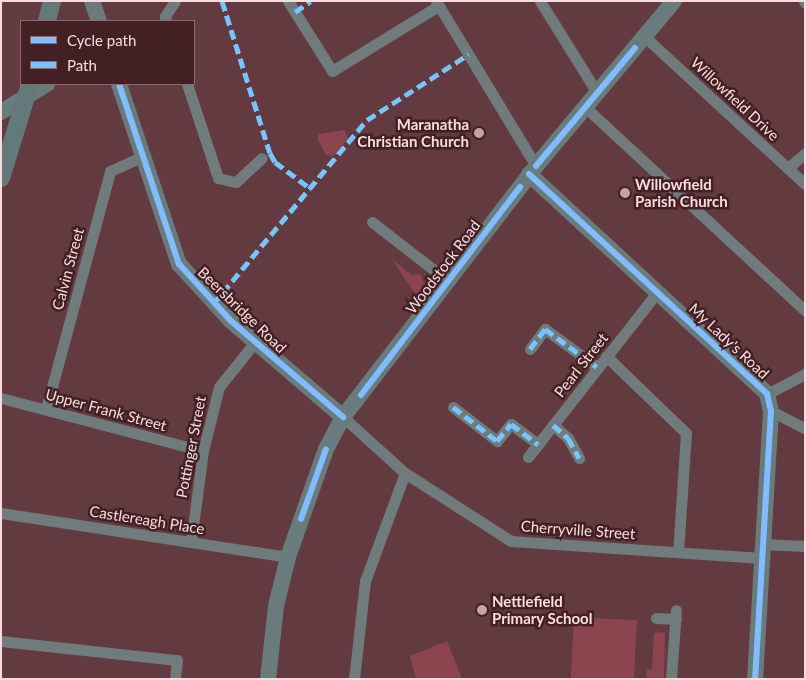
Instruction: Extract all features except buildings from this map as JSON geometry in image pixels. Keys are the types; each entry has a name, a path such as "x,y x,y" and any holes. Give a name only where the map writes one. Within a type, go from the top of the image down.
{"main road":[{"path":"47,20 52,1"},
{"path":"1,178 28,90"}],"street":[{"path":"92,1 99,20"},
{"path":"166,20 165,16 175,1"},
{"path":"288,1 332,71 437,3 533,170"},
{"path":"540,1 596,91"},
{"name":"Woodstock Road","path":"268,679 276,606 288,557 326,449 343,417 533,170 596,91 640,43 674,1"},
{"name":"Willowfield Drive","path":"640,43 805,184"},
{"path":"1,112 28,90 44,85"},
{"name":"Beersbridge Road","path":"119,85 179,264 213,304 343,417"},
{"path":"187,85 218,178 236,182 262,158"},
{"path":"584,106 805,311"},
{"path":"788,168 805,154"},
{"name":"Calvin Street","path":"46,409 110,171 142,157"},
{"name":"My Lady's Road","path":"533,170 767,394 771,411 755,679"},
{"path":"372,222 448,281"},
{"name":"Pearl Street","path":"528,457 658,291"},
{"path":"530,349 546,329 597,367"},
{"name":"Pottinger Street","path":"191,542 203,451 218,387 255,342"},
{"path":"606,356 686,433 678,552"},
{"path":"767,394 805,374"},
{"name":"Upper Frank Street","path":"1,398 203,451"},
{"path":"453,407 497,441 511,424 538,444"},
{"path":"771,411 805,428"},
{"name":"Cherryville Street","path":"343,417 406,473 512,541 678,552 762,550 805,546"},
{"path":"553,424 568,438 579,458"},
{"path":"354,679 365,581 406,473"},
{"name":"Castlereagh Place","path":"1,513 288,557"},
{"path":"656,618 676,614 671,679"},
{"path":"1,641 177,660 175,679"}],"shaded area":[{"path":"344,130 348,138 334,156 326,155 317,138 319,134"},
{"path":"392,259 412,275 420,274 424,283 417,297"},
{"path":"574,617 637,620 634,679 571,679"},
{"path":"665,632 664,679 646,679 647,669 652,669 654,633"},
{"path":"447,641 462,679 416,679 410,656"}],"marked path":[{"path":"222,1 270,153 275,162 311,189"},
{"path":"295,12 311,1"},
{"path":"213,304 367,120 469,54"},
{"path":"530,349 545,329 597,367"},
{"path":"453,407 497,441 511,424 538,444"},
{"path":"553,425 568,438 579,458"}],"cycle path":[{"path":"536,166 635,48"},
{"path":"119,85 179,264 231,321 343,417"},
{"path":"529,174 767,394 771,411 755,679"},
{"path":"361,395 520,187"},
{"path":"301,519 326,449"}],"place":[{"name":"Maranatha Christian Church","path":"479,133"},
{"name":"Willowfield Parish Church","path":"625,193"},
{"name":"Nettlefield Primary School","path":"482,610"}]}
